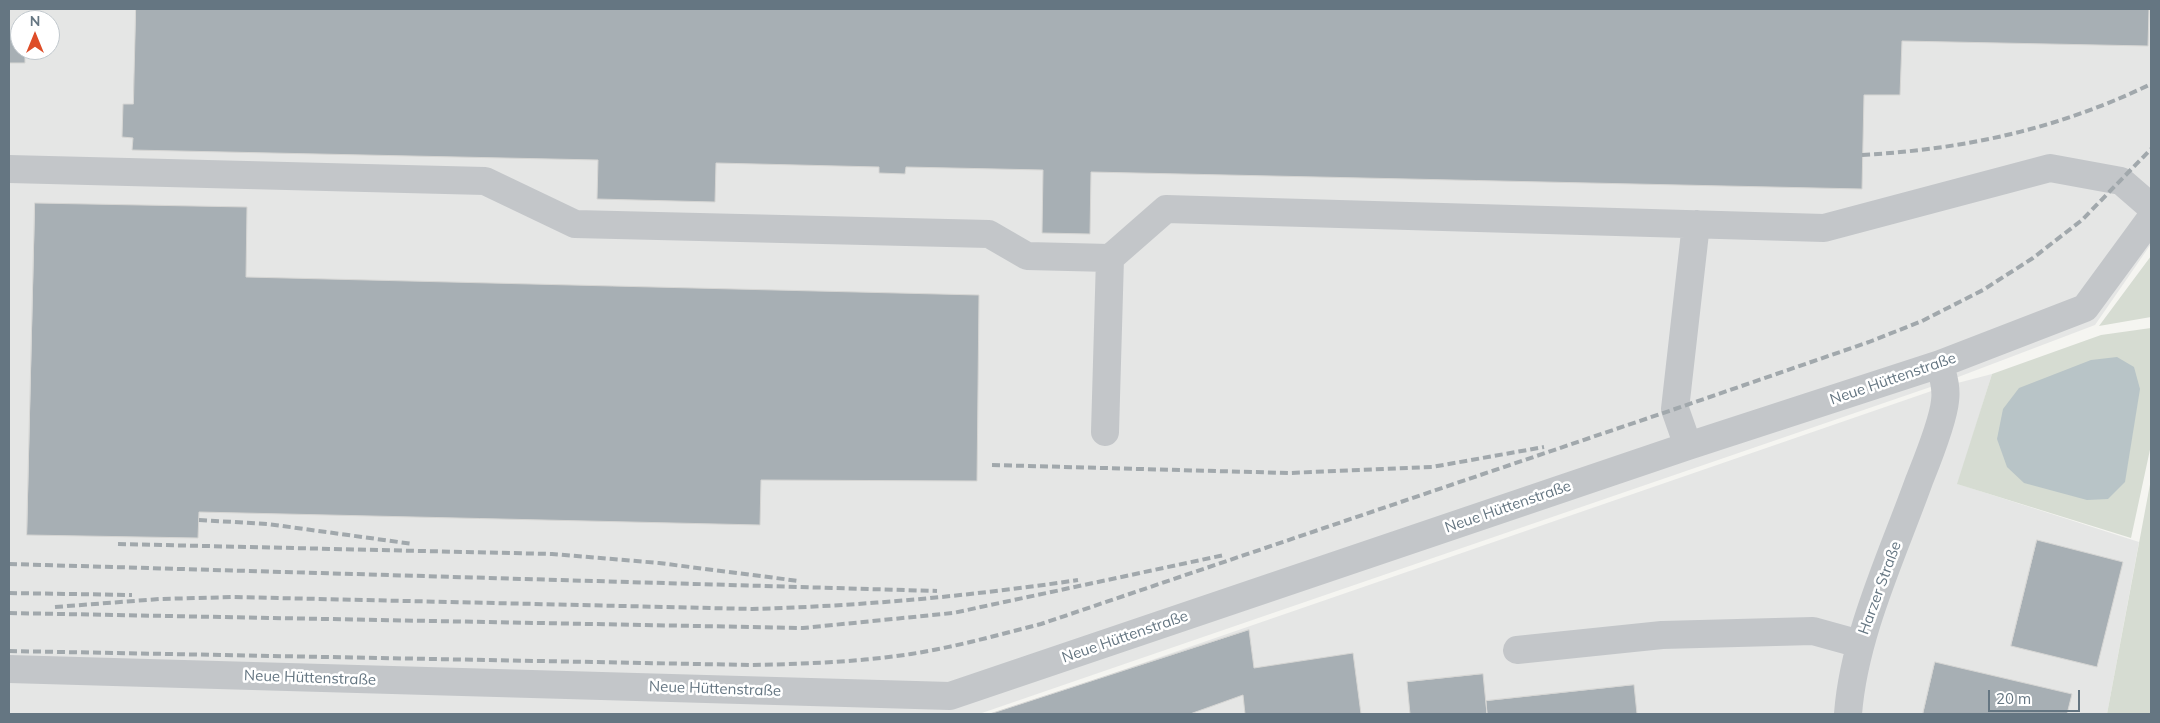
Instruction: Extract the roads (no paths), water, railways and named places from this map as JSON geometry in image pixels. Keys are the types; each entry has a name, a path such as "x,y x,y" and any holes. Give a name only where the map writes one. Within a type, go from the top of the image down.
{"street":[{"path":"9,169 484,181 575,224 989,234 1027,256 1110,258 1166,209 1824,228 2050,168 2121,181 2151,207"},
{"name":"Neue Hüttenstraße","path":"9,669 950,696 1688,446 1940,364 2085,308 2151,218"},
{"path":"1688,446 1675,409 1696,224"},
{"path":"1106,432 1110,258"},
{"name":"Harzer Straße","path":"1848,714 1850,689 1860,644 1925,465 1945,402 1945,382 1940,364"},
{"path":"1517,650 1662,635 1814,631 1860,644"}],"railway":[{"path":"1862,155 1938,148 2011,134 2081,113 2151,84"},
{"path":"9,651 751,665 871,659 911,654 960,644 1041,624 1675,409 1869,342 1922,321 1983,290 2033,258 2082,220 2151,149"},
{"path":"992,465 1289,473 1432,467 1544,447"},
{"path":"199,520 268,524 413,544"},
{"path":"118,544 552,554 659,563 799,581"},
{"path":"9,613 803,628 953,613 1224,555"},
{"path":"9,564 937,591"},
{"path":"55,607 160,599 234,597 752,609 916,599 1078,580"},
{"path":"9,593 132,595"}]}
